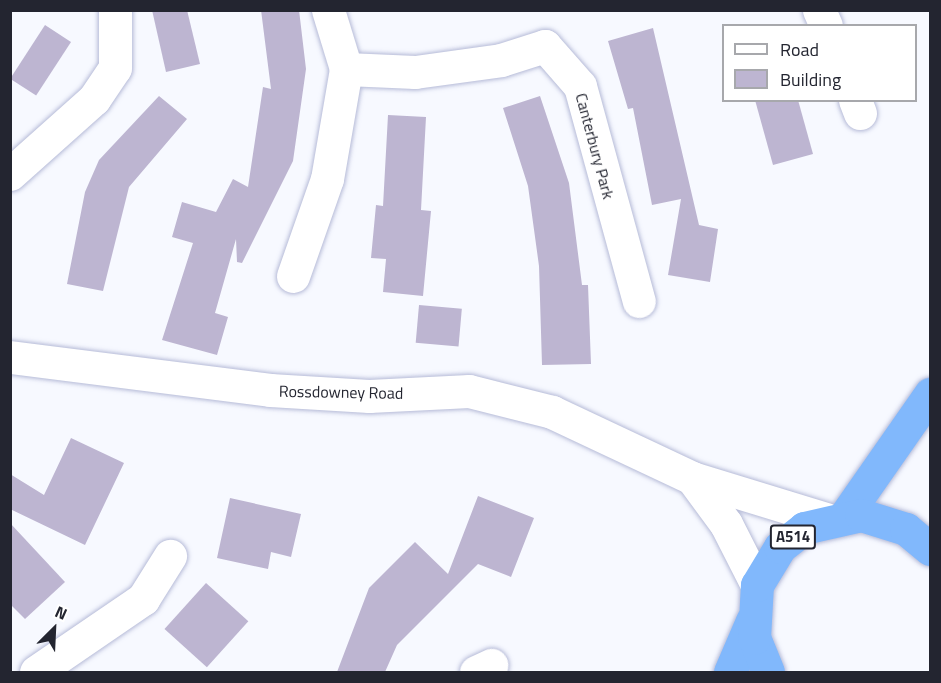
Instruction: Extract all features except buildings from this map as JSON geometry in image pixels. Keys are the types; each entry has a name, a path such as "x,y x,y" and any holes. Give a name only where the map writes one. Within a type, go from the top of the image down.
{"highway":[{"name":"A514","path":"729,672 752,621 757,585 780,547 835,518 930,394"},
{"path":"835,518 886,520 930,549"},
{"name":"A514","path":"752,621 768,672"}],"street":[{"path":"10,174 94,99 115,68 115,10"},
{"path":"293,276 327,179 346,69 328,10"},
{"path":"819,10 825,24"},
{"name":"Canterbury Park","path":"346,69 415,72 501,60 545,46 580,86 639,302"},
{"name":"Rossdowney Road","path":"10,357 270,390 369,396 469,391 552,412 692,478 835,518"},
{"name":"Rossdowney Road","path":"692,478 726,524 757,585"},
{"path":"36,672 143,599 170,556"}]}
